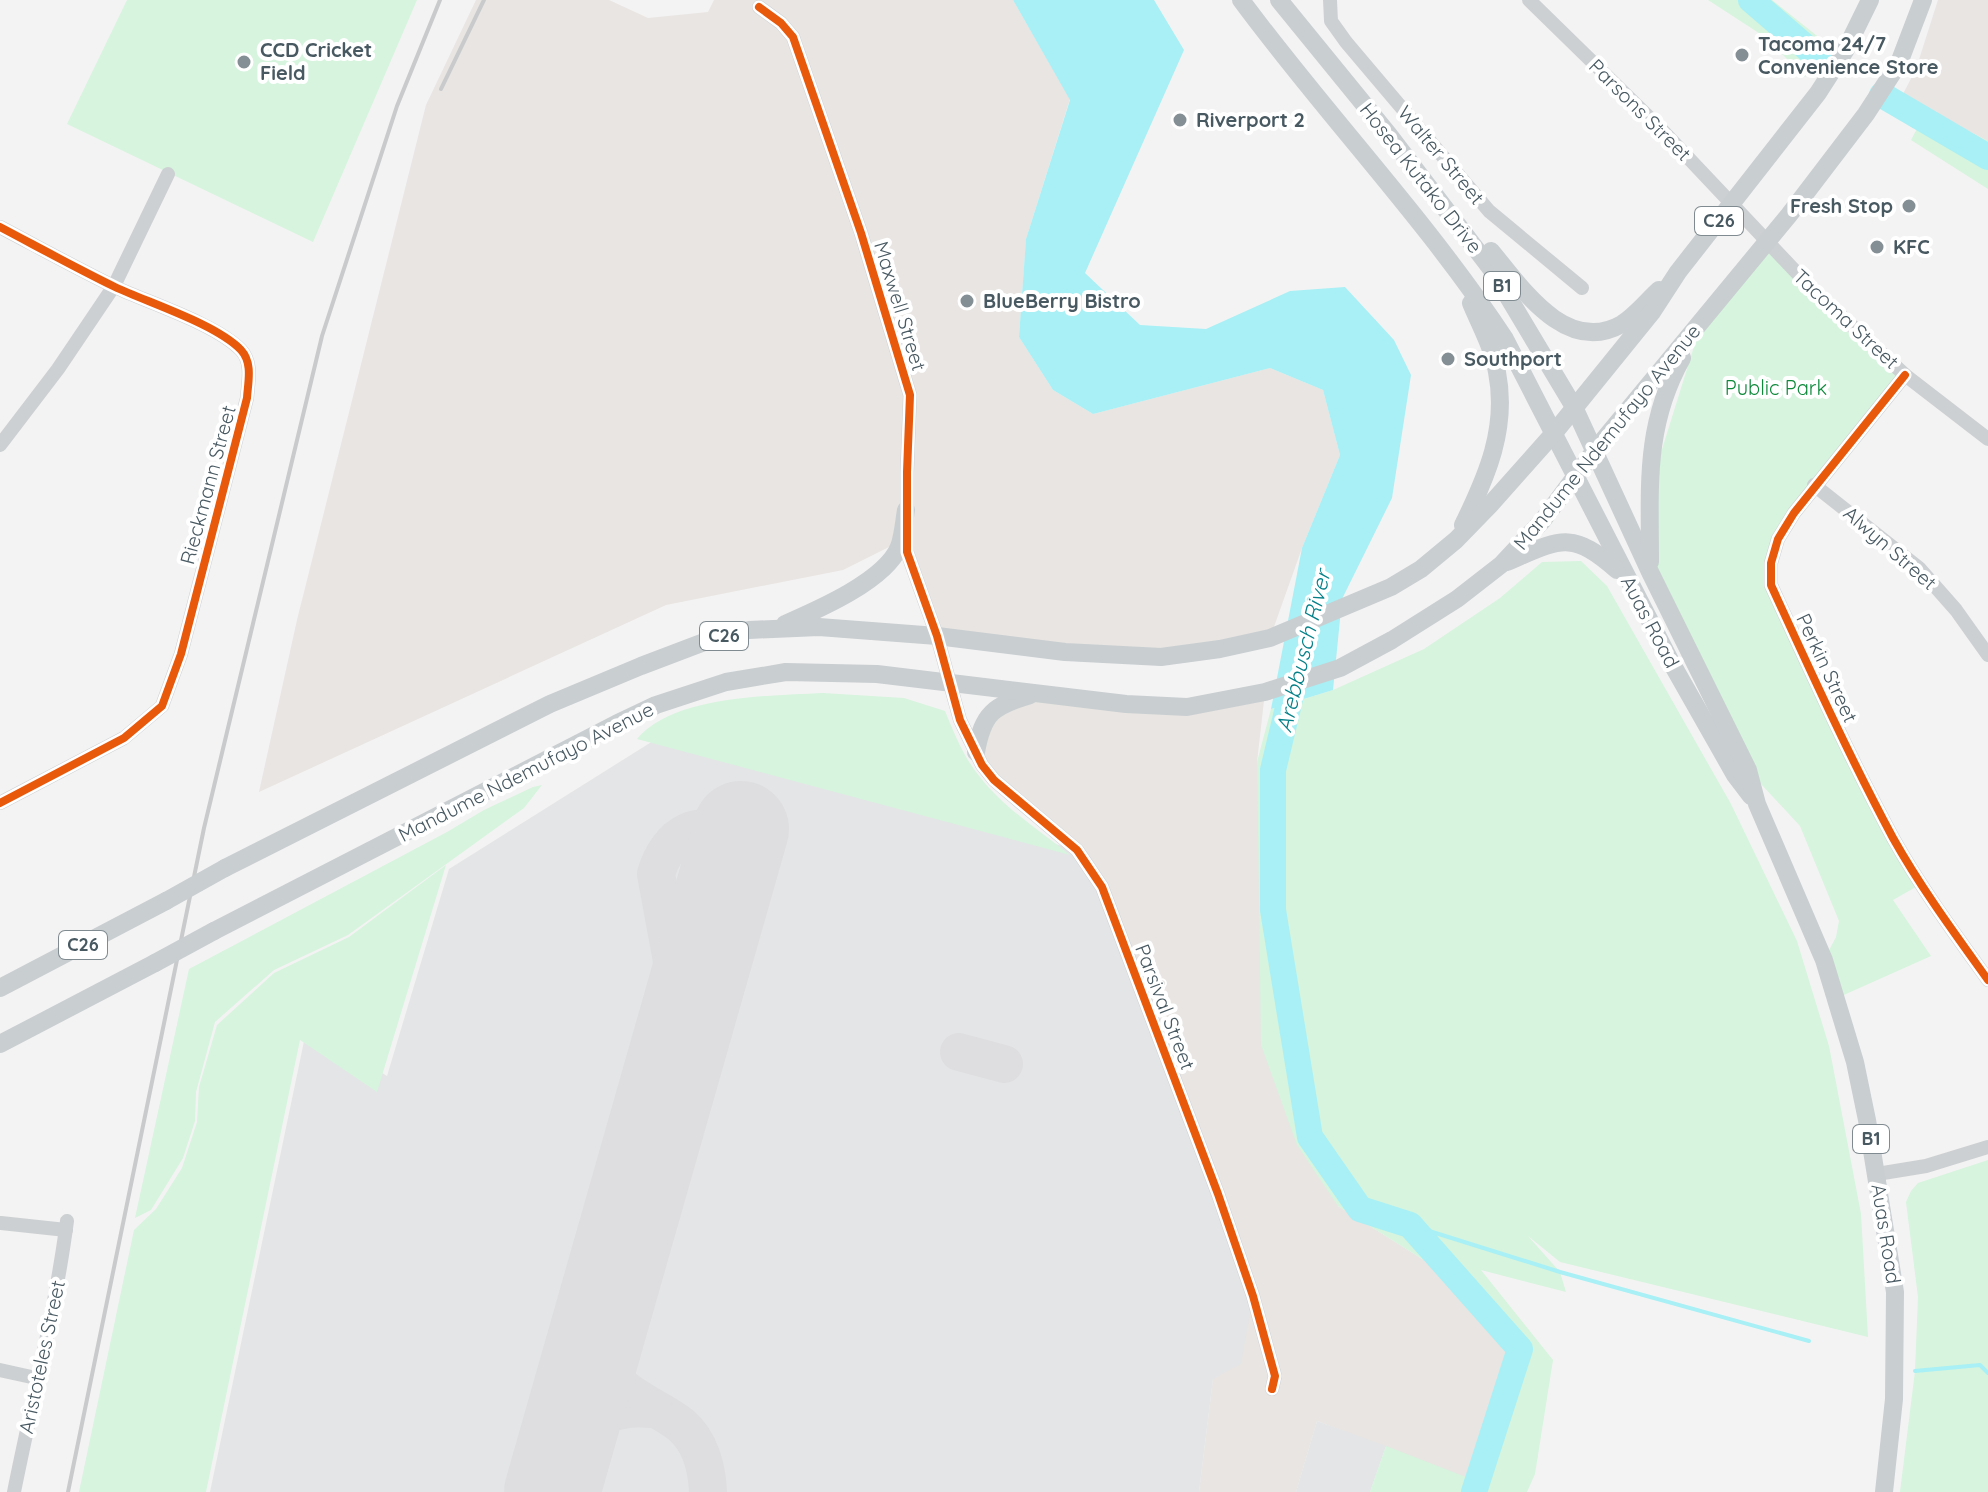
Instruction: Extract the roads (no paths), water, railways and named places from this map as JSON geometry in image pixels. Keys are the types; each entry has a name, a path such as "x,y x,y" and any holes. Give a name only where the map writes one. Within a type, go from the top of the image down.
{"main road":[{"name":"Hosea Kutako Drive","path":"1241,0 1475,294 1505,339 1554,433"},
{"name":"Hosea Kutako Drive","path":"1279,0 1389,135 1492,270 1574,407 1595,450"},
{"name":"C26","path":"0,988 225,868 597,683 720,636 779,627 819,627 1137,657 1220,649 1270,638 1391,587 1421,569 1456,540 1554,433 1652,312 1678,272 1818,93 1845,51 1870,0"},
{"name":"Mandume Ndemufayo Avenue","path":"0,1044 559,752 656,705 726,682 786,672 862,673 1126,704 1187,707 1265,692 1340,668 1424,621 1502,564 1543,520 1595,450 1789,215 1870,108 1899,63 1923,0"},
{"path":"1389,135 1541,310 1557,322 1593,331 1622,324 1678,272"},
{"path":"1440,248 1468,298 1497,372 1498,434 1487,475 1456,540"},
{"path":"1650,572 1650,452 1663,401 1676,369 1701,324"},
{"name":"Auas Road","path":"1554,433 1625,577 1735,775 1757,804"},
{"name":"Auas Road","path":"1595,450 1650,572 1748,770 1757,804 1813,932 1837,998 1855,1062 1877,1174 1895,1292 1894,1399 1884,1492"},
{"path":"779,627 848,595 880,569 899,548 906,510"},
{"path":"1502,564 1561,541 1586,546 1625,577"},
{"path":"976,752 980,728 992,711 1005,703 1041,692"}],"street":[{"name":"Walter Street","path":"1330,0 1331,21 1346,42 1489,211 1582,288"},
{"name":"Parsons Street","path":"1529,0 1750,222"},
{"name":"Maxwell Street","path":"759,7 781,23 793,37 861,233 901,361 911,411 907,552 937,636 949,681"},
{"path":"0,445 58,369 114,286 168,174"},
{"name":"Tacoma Street","path":"1750,222 1813,290 1905,375 1988,439"},
{"name":"Rieckmann Street","path":"0,227 114,286 208,329 241,350 249,368 247,398 181,654 162,706 124,738 0,803"},
{"name":"Perkin Street","path":"1905,375 1814,485 1778,539 1771,563 1771,585 1839,732 1894,839 1921,884 1988,980"},
{"name":"Alwyn Street","path":"1814,485 1919,568 1956,610 1988,655"},
{"name":"Parsival Street","path":"949,681 960,720 994,780 1077,850 1102,887 1253,1296 1275,1376 1272,1389"},
{"path":"1877,1174 1926,1166 1988,1147"},
{"name":"Aristoteles Street","path":"1,1223 67,1225 56,1296 14,1492"},
{"path":"0,1370 36,1378"}],"water":[{"path":"1013,0 1154,0 1184,50 1085,273 1140,325 1206,329 1290,291 1345,287 1394,340 1411,375 1392,498 1342,599 1333,690 1271,709 1302,548 1340,455 1323,390 1270,368 1093,414 1053,390 1019,337 1026,239 1070,100"}],"waterway":[{"path":"1751,0 1822,61"},
{"path":"1882,95 1988,157"},
{"name":"Arebbusch River","path":"1297,670 1273,770 1273,910 1310,1137 1360,1209 1410,1225 1520,1349 1474,1492"},
{"path":"1410,1225 1560,1272 1809,1341"},
{"path":"1915,1371 1980,1365 1988,1373"}],"railway":[{"path":"68,1492 204,828 322,336 397,106 440,0"},
{"path":"441,89 484,0"}],"place":[{"name":"Tacoma 24/7 Convenience Store","path":"1742,55"},
{"name":"CCD Cricket Field","path":"244,62"},
{"name":"Riverport 2","path":"1180,120"},
{"name":"Fresh Stop","path":"1909,206"},
{"name":"KFC","path":"1877,247"},
{"name":"BlueBerry Bistro","path":"967,301"},
{"name":"Southport","path":"1448,359"}],"park label":[{"name":"Public Park","path":"1776,388"}]}
